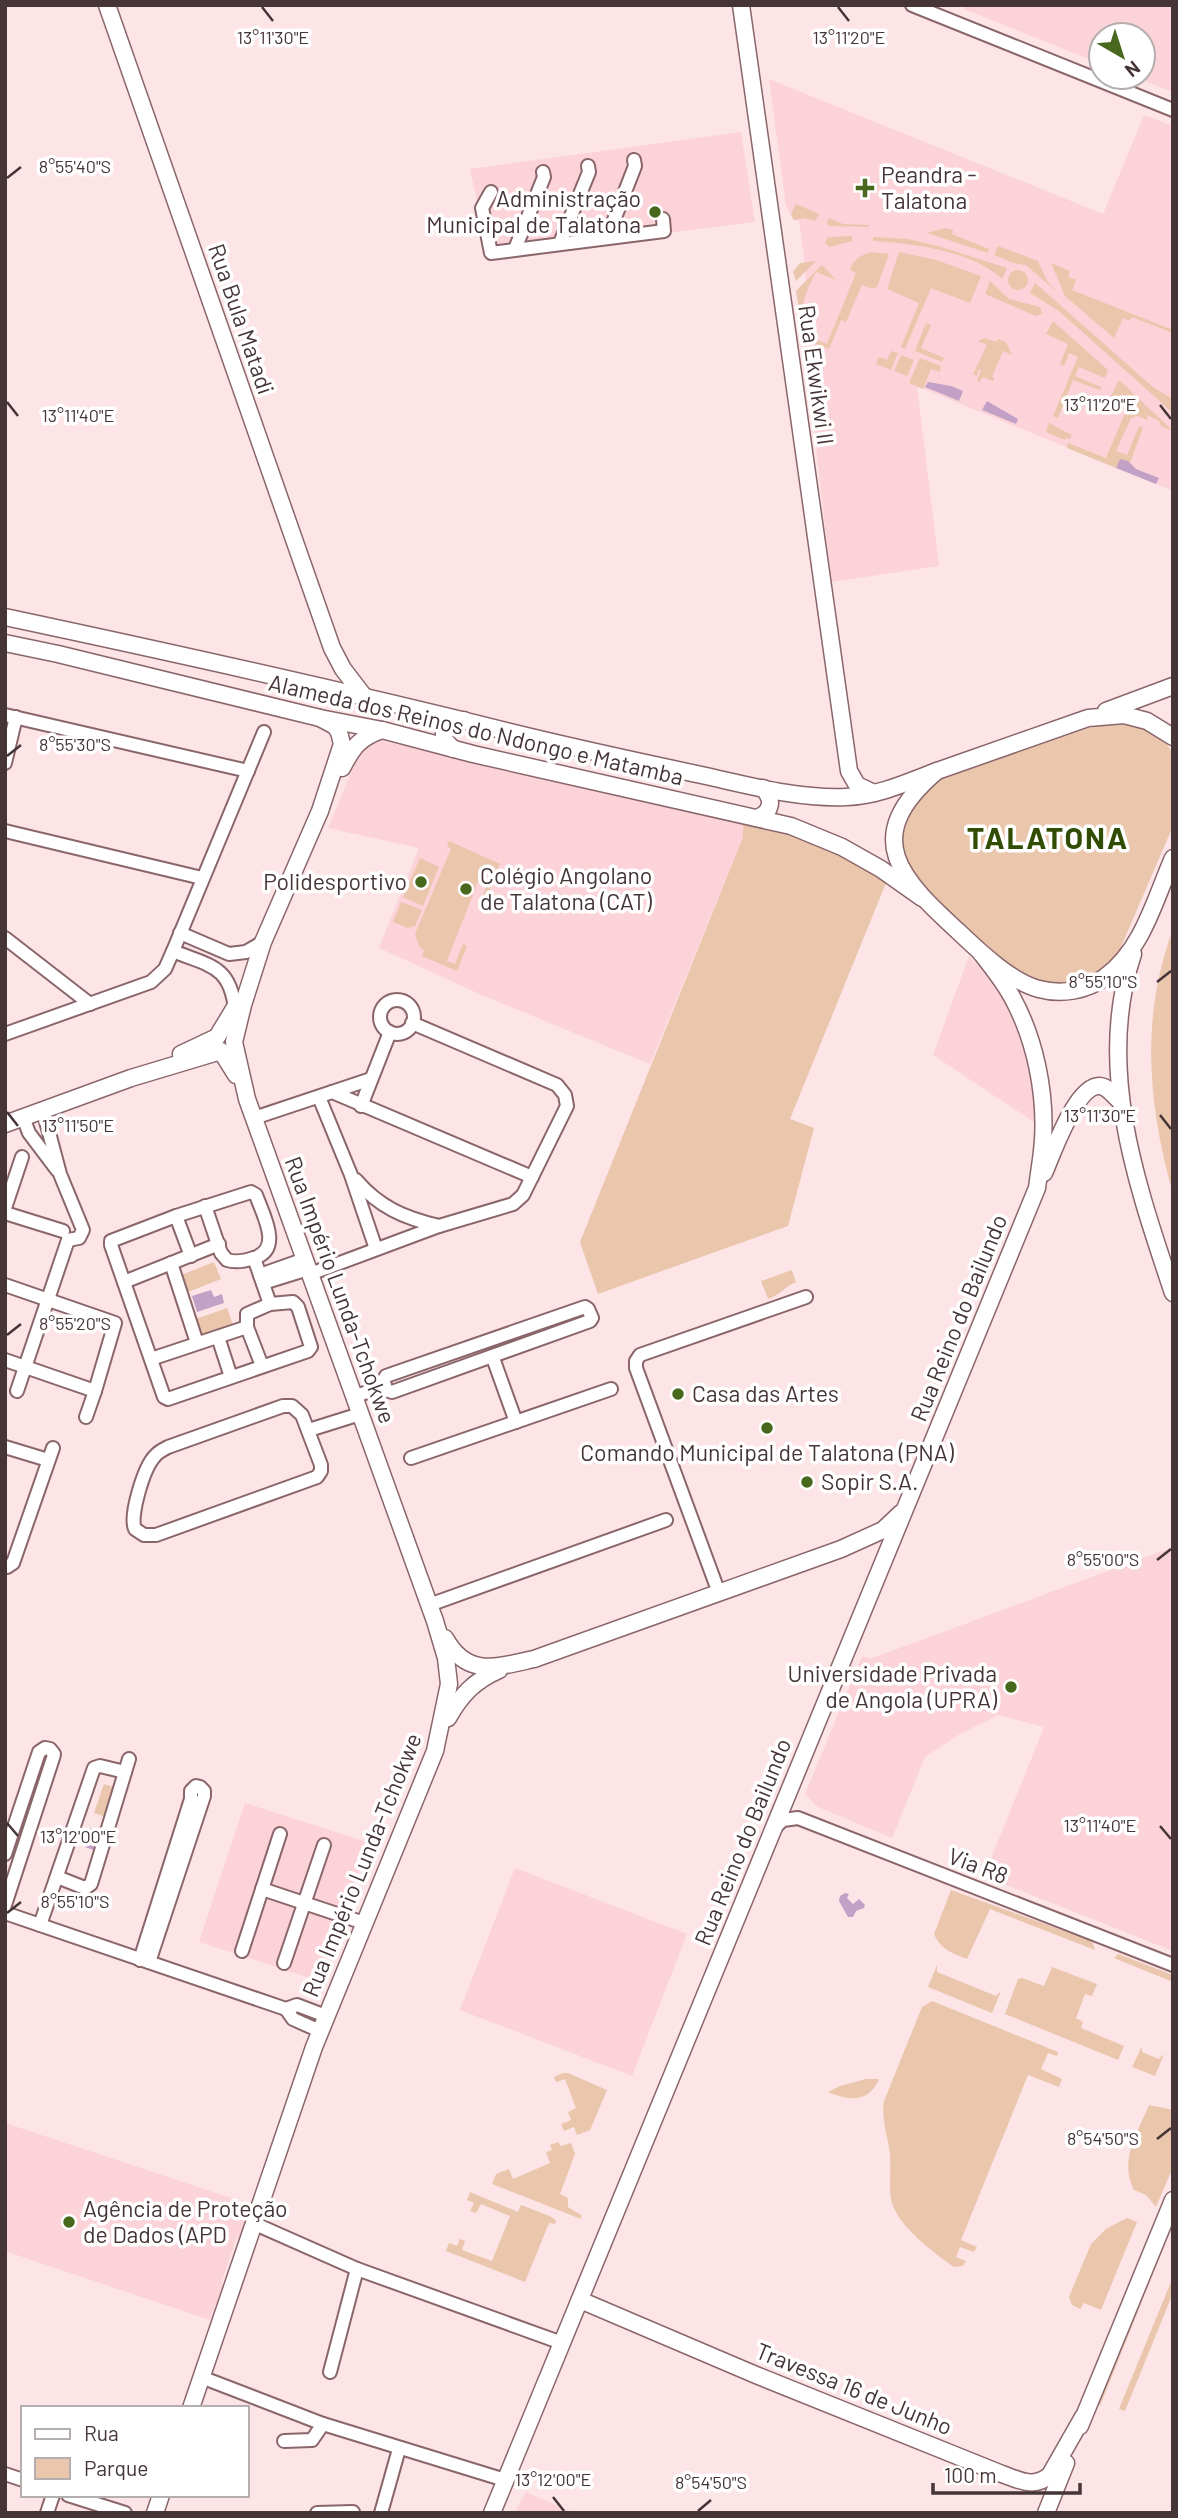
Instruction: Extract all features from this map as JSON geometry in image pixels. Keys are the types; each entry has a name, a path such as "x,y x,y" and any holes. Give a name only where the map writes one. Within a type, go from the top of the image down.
{"street":[{"name":"Rua Bula Matadi","path":"107,5 332,648 349,679 363,695"},
{"name":"Rua Ekwikwi II","path":"741,5 846,751 852,778 865,790 874,793"},
{"path":"912,5 1173,110"},
{"path":"607,237 635,166 634,160"},
{"path":"560,243 589,172 588,166"},
{"path":"515,249 544,177 543,172"},
{"path":"491,192 482,208 491,253 664,231 663,219"},
{"name":"Alameda dos Reinos do Ndongo e Matamba","path":"5,617 363,695 596,753 763,788 818,796 847,797 874,793 1088,718"},
{"name":"Alameda dos Reinos do Ndongo e Matamba","path":"5,643 805,830 881,869 922,898"},
{"name":"Rua Bula Matadi","path":"323,687 330,677 332,648"},
{"path":"192,687 181,671 188,660 199,658"},
{"path":"1088,718 1173,686"},
{"path":"1088,718 1124,715 1147,721 1173,737"},
{"path":"5,763 11,716 248,771"},
{"path":"26,1125 43,1110 224,1044 263,942 324,801 342,744 335,726 320,718"},
{"path":"453,749 444,739 444,730 452,722 464,720"},
{"path":"324,801 357,744 366,736 382,730"},
{"path":"5,1034 151,982 165,969 264,732"},
{"name":"Rua Ekwikwi II","path":"818,796 833,793 842,785 846,751"},
{"path":"937,771 912,795 896,823 898,862 922,898 981,953 1024,984 1049,992 1065,992 1090,986 1104,978 1122,963 1136,944"},
{"path":"757,818 765,814 771,806 771,799 763,788"},
{"path":"5,831 202,878"},
{"path":"1173,858 1136,944 1128,970 1118,1035 1121,1102 1129,1150 1173,1293"},
{"path":"180,933 229,954 246,952 263,942"},
{"path":"5,938 90,1004"},
{"path":"173,951 221,972 230,987 235,1009"},
{"name":"Rua Reino do Bailundo","path":"492,2513 1037,1188 1043,1140 1037,1067 1020,1013 1011,995 981,953"},
{"path":"221,972 229,954"},
{"path":"224,1044 235,1009 252,973"},
{"path":"390,1002 406,1003 414,1014 412,1023 404,1032 390,1032 380,1018 385,1005 390,1002"},
{"path":"262,1279 376,1249 439,1226 513,1204 523,1195 566,1106 565,1095 557,1085 412,1023"},
{"path":"361,1105 390,1032"},
{"name":"Rua Império Lunda-Tchokwe","path":"192,2406 323,2024 435,1751 449,1684 446,1658 435,1621 254,1118 224,1044"},
{"path":"254,1118 370,1079"},
{"path":"1037,1188 1072,1110 1087,1091 1105,1087 1121,1102"},
{"path":"332,1092 532,1177"},
{"path":"318,1097 351,1175 376,1249"},
{"path":"18,1391 72,1227 43,1110"},
{"path":"5,1124 48,1126"},
{"path":"26,1125 60,1174"},
{"path":"22,1157 5,1210 72,1227"},
{"path":"351,1175 383,1206 412,1220 439,1226"},
{"path":"205,1206 226,1260 236,1262 254,1258 264,1254 270,1246 254,1192 205,1206 111,1241 151,1359 166,1399 309,1351 311,1347 298,1307 293,1302 271,1304 250,1311 246,1318 262,1366"},
{"path":"176,1216 191,1256"},
{"path":"124,1282 219,1244"},
{"path":"254,1258 271,1304"},
{"path":"171,1264 197,1343"},
{"path":"5,1285 115,1322 86,1417"},
{"path":"719,1593 636,1368 636,1361 640,1355 806,1297"},
{"path":"585,1307 592,1318 493,1357 392,1392 388,1393 385,1385 383,1378 386,1376 585,1307"},
{"path":"151,1359 247,1327"},
{"path":"218,1337 231,1377"},
{"path":"493,1357 516,1422"},
{"path":"5,1360 94,1391"},
{"path":"354,1397 385,1385"},
{"path":"411,1458 611,1389"},
{"path":"288,1405 300,1411 309,1430 321,1465 317,1476 156,1535 144,1535 135,1529 133,1516 148,1466 163,1450 288,1405"},
{"path":"309,1430 360,1414"},
{"path":"5,1447 50,1454 9,1564"},
{"path":"435,1751 446,1723 465,1690 481,1678 873,1536 892,1522 909,1499"},
{"path":"429,1605 666,1520"},
{"path":"435,1621 454,1652 472,1665 497,1667 534,1659"},
{"path":"5,1854 39,1752 44,1748 50,1749 54,1754 53,1758 5,1905"},
{"path":"40,1925 94,1768 127,1766 89,1887 85,1888 57,1877"},
{"path":"196,1786 200,1787 204,1796 145,1961 191,1791 196,1786"},
{"name":"Via R8","path":"771,1832 783,1820 798,1818 1173,1965"},
{"path":"242,1951 280,1834"},
{"path":"284,1963 324,1845"},
{"path":"262,1889 364,1923"},
{"path":"5,1913 286,2009 297,2005 323,2024"},
{"path":"1045,2513 1173,2200"},
{"path":"253,2223 357,2269 562,2343"},
{"path":"330,2372 357,2269"},
{"name":"Travessa 16 de Junho","path":"580,2300 756,2375 1032,2484 1041,2482 1049,2475 1083,2417"},
{"path":"201,2377 323,2424 505,2480"},
{"path":"284,2441 312,2440 323,2424"},
{"path":"381,2513 399,2449"},
{"path":"87,2498 125,2513"},
{"path":"317,2513 353,2512"}],"shaded area":[{"path":"965,5 1173,5 1173,92 1157,86 1157,21 1087,21 1087,58 964,9"},
{"path":"769,79 1103,214 1144,115 1173,126 1173,491 917,386 939,566 831,582 805,348 796,291 806,280 804,258 799,220 794,220 786,206"},
{"path":"741,132 755,222 489,255 470,169"},
{"path":"928,382 963,391 959,401 925,387"},
{"path":"987,401 1018,419 1016,424 982,410"},
{"path":"1120,459 1159,478 1156,484 1116,468"},
{"path":"381,741 572,783 743,825 743,837 650,1064 484,996 379,948 419,848 328,828 359,754 369,745"},
{"path":"969,956 1002,996 1024,1039 1037,1124 933,1055"},
{"path":"211,1290 214,1297 222,1294 224,1303 197,1312 192,1296"},
{"name":"Universidade Privada de Angola (UPRA)","path":"1173,1547 1173,1951 984,1876 1044,1727 998,1715 960,1734 925,1757 892,1838 818,1807 805,1794 862,1656 870,1659"},
{"path":"245,1803 370,1843 316,1980 199,1942"},
{"path":"90,1828 102,1831 96,1851 85,1847"},
{"path":"515,1868 687,1934 632,2076 460,2010"},
{"path":"849,1894 847,1898 853,1904 859,1899 865,1905 856,1911 853,1917 848,1917 839,1901 840,1896"},
{"path":"5,2123 234,2199 231,2209 242,2214 245,2230 236,2239 222,2281 223,2293 210,2320 5,2251"},
{"path":"526,2492 575,2513 515,2513"}],"green space":[{"path":"796,204 819,214 815,221 804,218 794,220 791,214"},
{"path":"829,218 843,224 869,227 829,226"},
{"path":"946,228 953,230 952,234 989,249 988,253 927,233"},
{"path":"852,236 852,241 830,247 825,243 828,237"},
{"path":"873,237 908,239 1007,268 1002,279 990,269 959,255 906,244 873,241"},
{"path":"998,246 1038,261 1047,281 1057,292 1026,265 994,255"},
{"path":"871,252 889,254 877,287 872,289 862,285 846,322 841,320 829,349 811,342 812,338 827,344 856,273 850,270 853,263"},
{"path":"899,252 936,260 981,276 970,303 931,288 905,349 901,347 919,303 887,289"},
{"path":"816,261 796,281 793,272 800,263"},
{"path":"1051,263 1070,271 1068,277 1076,280 1072,290 1173,330 1173,333 1132,317 1130,321 1123,318 1114,338 1065,296"},
{"path":"822,265 836,280 816,272 803,305 803,317 812,321 804,339 796,291"},
{"path":"1018,270 1025,273 1028,280 1025,287 1018,290 1011,287 1008,280 1011,273"},
{"path":"990,281 1009,299 1040,307 1042,314 1036,316 985,294"},
{"path":"1035,283 1154,388 1173,399 1173,413 1059,311 1030,293"},
{"path":"1053,321 1108,370 1105,378 1079,367 1075,376 1101,387 1100,390 1073,380 1058,418 1053,416 1078,357 1069,353 1064,366 1060,364 1068,344 1046,334"},
{"path":"926,323 931,325 921,348 944,358 942,362 915,351"},
{"path":"985,338 1006,342 1012,355 1003,351 992,377 993,381 982,377 980,382 977,381 981,370 979,369 977,376 973,374 987,345 978,341"},
{"path":"891,351 898,353 891,370 876,364 879,357 887,360"},
{"path":"901,355 914,360 907,376 894,371"},
{"path":"920,358 941,366 940,372 931,369 923,389 909,383"},
{"path":"1119,380 1173,431 1147,415 1147,420 1138,416 1131,418 1116,451 1127,455 1139,426 1143,428 1130,463 1120,459 1116,468 1067,448 1068,443 1106,458 1126,411 1119,408 1122,401 1113,397 1109,400"},
{"path":"1049,423 1072,435 1070,439 1065,440 1046,432"},
{"path":"1125,721 1144,726 1160,735 1173,753 1173,826 1118,954 1104,970 1081,981 1059,984 1035,981 1013,968 913,880 901,852 901,827 915,801 939,778 1102,724"},
{"path":"746,820 807,837 888,878 790,1119 814,1128 788,1226 598,1294 580,1242 743,837"},
{"path":"449,841 500,864 487,897 483,895 491,875 486,873 488,869 484,867 482,871 447,961 455,964 463,944 467,946 457,971 422,956 424,951 415,934 451,849 447,846"},
{"name":"Polidesportivo","path":"420,858 439,867 423,906 403,897"},
{"path":"401,902 422,910 415,926 408,928 393,922"},
{"path":"1173,929 1173,1194 1158,1128 1151,1062 1156,995 1162,962"},
{"path":"214,1262 221,1279 188,1292 181,1275"},
{"path":"792,1270 796,1282 768,1299 761,1281"},
{"path":"227,1308 233,1325 202,1336 196,1319"},
{"path":"104,1784 119,1789 109,1818 94,1813"},
{"path":"951,1890 1092,1941 1095,1950 990,1909 967,1959 957,1955 943,1947 934,1934"},
{"path":"1118,1954 1173,1975 1173,1982 1114,1958"},
{"path":"937,1965 937,1972 996,1996 1001,1991 992,2013 928,1987"},
{"path":"1052,1967 1097,1984 1092,1996 1085,1994 1076,2018 1083,2022 1081,2028 1124,2046 1118,2060 1005,2014 1018,1979 1044,1986"},
{"path":"932,2001 1058,2052 1057,2056 1048,2053 1041,2069 1062,2079 1059,2087 1028,2075 961,2240 977,2247 974,2252 960,2247 956,2257 966,2261 963,2266 954,2267 916,2237 894,2209 890,2194 890,2155 883,2115 884,2101 922,2007"},
{"path":"1142,2046 1142,2052 1159,2059 1164,2054 1155,2076 1132,2067"},
{"path":"563,2073 607,2090 590,2130 577,2135 574,2127 564,2131 561,2124 571,2120 568,2112 576,2108 565,2079 556,2082 554,2077"},
{"path":"866,2079 879,2079 875,2087 864,2096 851,2098 828,2092 840,2086"},
{"path":"1149,2105 1173,2110 1173,2167 1156,2207 1146,2195 1134,2190 1128,2168 1131,2147"},
{"path":"558,2142 561,2146 571,2143 575,2154 560,2194 568,2198 568,2207 581,2215 581,2219 492,2184 496,2174 509,2169 513,2179 550,2163 546,2152 552,2150 550,2145"},
{"path":"470,2192 518,2212 521,2205 556,2221 555,2224 549,2223 525,2282 446,2251 449,2243 457,2246 460,2239 465,2241 462,2250 492,2261 510,2216 481,2204 476,2213 470,2211 474,2203 467,2200"},
{"path":"1173,2217 1173,2224 1100,2406 1098,2405"},
{"path":"1127,2218 1137,2222 1101,2310 1084,2303 1080,2309 1072,2305 1069,2297 1091,2244 1106,2229"},
{"path":"1173,2277 1173,2293 1125,2411 1119,2409"}],"place":[{"name":"Peandra - Talatona","path":"865,188"},
{"name":"Administração Municipal de Talatona","path":"655,212"},
{"name":"Polidesportivo","path":"421,882"},
{"name":"Colégio Angolano de Talatona (CAT)","path":"466,889"},
{"name":"Casa das Artes","path":"678,1394"},
{"name":"Comando Municipal de Talatona (PNA)","path":"767,1428"},
{"name":"Sopir S.A.","path":"807,1482"},
{"name":"Universidade Privada de Angola (UPRA)","path":"1011,1687"},
{"name":"Agência de Proteção de Dados (APD","path":"69,2222"}],"district":[{"name":"TALATONA","path":"1048,839"}]}
